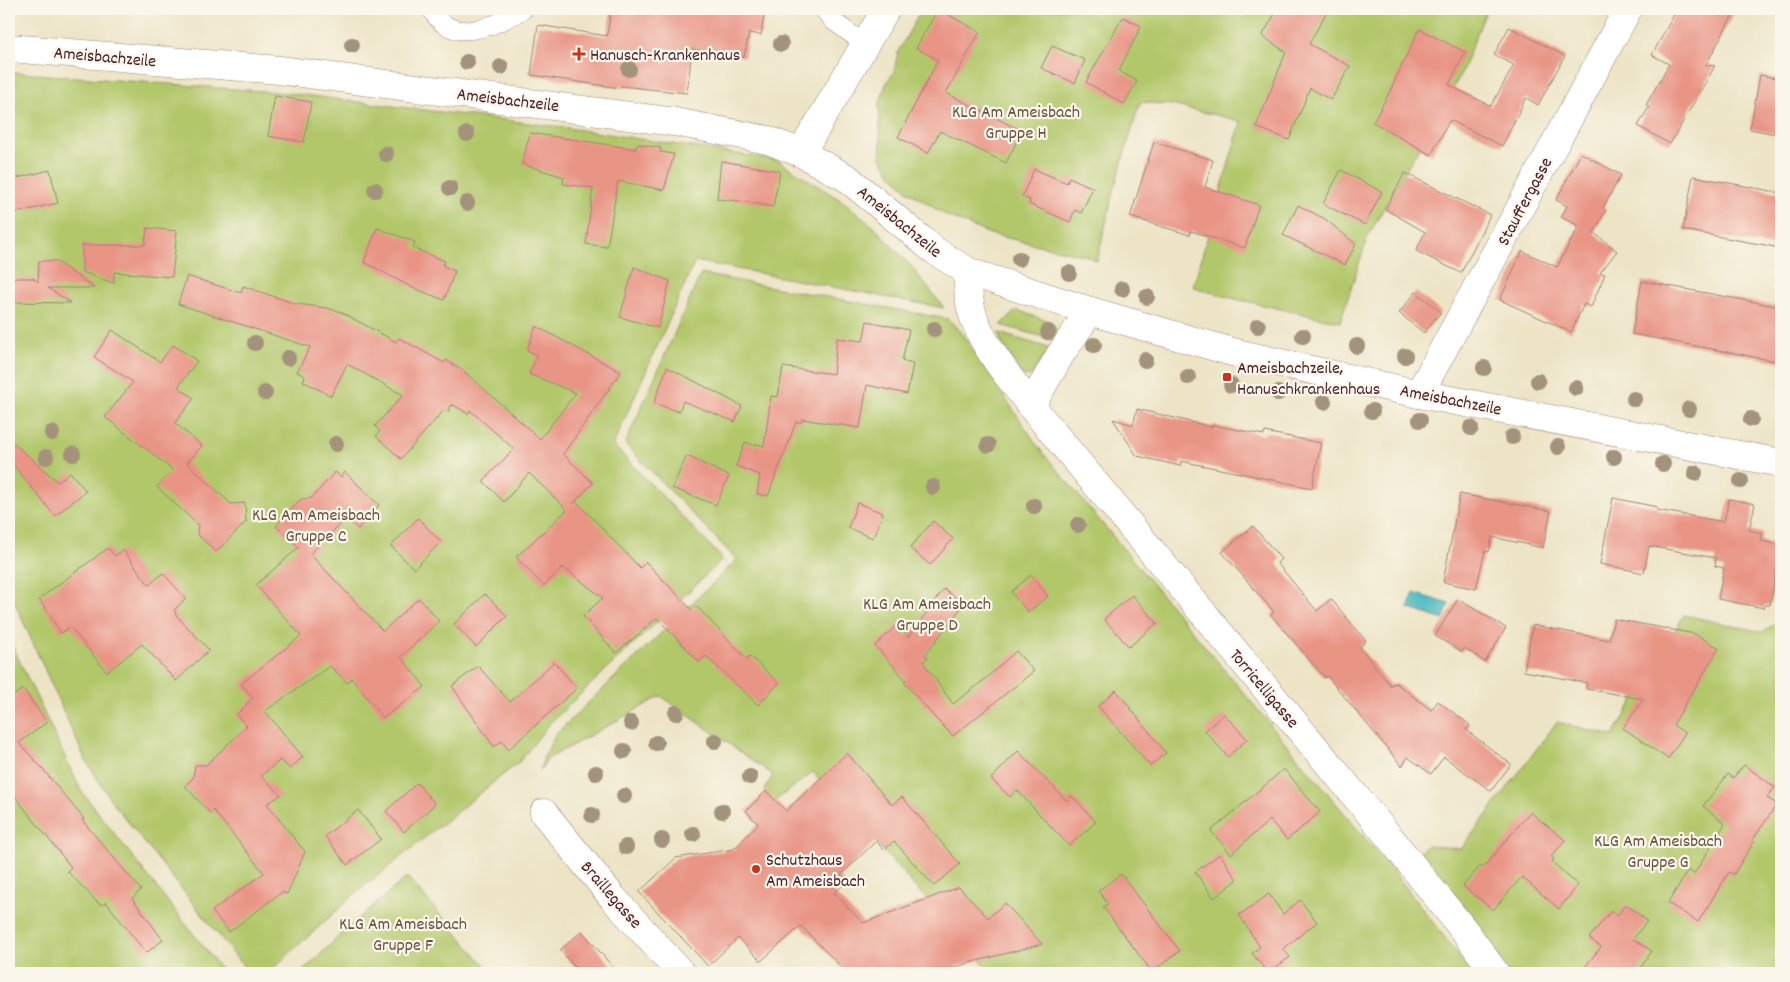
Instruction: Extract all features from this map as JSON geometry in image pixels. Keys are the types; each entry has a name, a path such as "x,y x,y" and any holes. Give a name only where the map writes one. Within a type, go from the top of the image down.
{"street":[{"path":"801,153 886,9"},
{"name":"Stauffergasse","path":"1419,394 1628,9"},
{"name":"Ameisbachzeile","path":"9,48 279,70 545,103 735,132 768,140 801,153 847,178 935,250 968,272 1090,311 1236,353 1419,394 1781,463"},
{"name":"Torricelligasse","path":"968,272 968,302 972,319 997,360 1031,406 1391,839 1467,934 1494,973"},
{"path":"1031,406 1060,355 1090,311"},
{"name":"Braillegasse","path":"544,813 614,898 681,973"}],"lane":[{"path":"431,9 436,19 445,27 466,30 508,18 524,9"},
{"path":"823,9 832,21 865,44"}],"green space":[{"name":"KLG Am Ameisbach Gruppe H","path":"922,9 1487,9 1460,76 1368,236 1340,322 1231,298 1193,287 1241,121 1172,105 1140,102 1114,189 1097,261 1087,256 990,234 947,216 908,191 892,175 881,157 879,105 886,84 894,71 898,52"},
{"name":"KLG Am Ameisbach Gruppe C","path":"9,72 288,93 568,128 777,160 848,205 876,229 910,265 944,308 695,261 613,445 723,559 550,723 520,761 356,893 268,973 249,973 112,802 85,759 9,590"},
{"name":"KLG Am Ameisbach Gruppe D","path":"701,274 948,319 960,331 1039,448 1401,881 1472,973 992,973 813,772 775,801 764,790 773,775 661,696 546,760 540,771 544,757 556,734 737,560 625,444"},
{"path":"1016,310 1051,322 1057,330 1054,340 1001,325"},
{"path":"999,333 1049,348 1030,377 1023,376 1001,342"},
{"name":"KLG Am Ameisbach Gruppe G","path":"1781,597 1781,973 1509,973 1473,917 1419,853 1427,845 1461,849 1557,722 1613,736 1684,615 1763,632 1776,623"},
{"path":"9,639 81,791 224,973 9,973"},
{"name":"KLG Am Ameisbach Gruppe F","path":"407,877 492,973 301,973 352,924"}],"water":[{"path":"1414,593 1449,604 1443,620 1408,608"}],"building":[{"path":"611,9 765,9 761,35 749,33 744,57 692,49 687,93 620,86 620,88 531,75 538,25 607,36"},
{"path":"938,9 980,32 946,93 1022,131 1006,163 940,131 928,153 898,137 938,60 916,48"},
{"path":"1278,9 1328,9 1309,44 1350,66 1331,100 1310,88 1289,140 1256,127 1286,52 1262,36"},
{"path":"1677,9 1736,9 1706,65 1715,66 1670,144 1638,126 1649,107 1646,105 1669,64 1652,55"},
{"path":"1123,17 1141,26 1119,71 1137,81 1124,104 1086,82"},
{"path":"1509,27 1565,56 1538,105 1526,98 1502,146 1450,120 1431,155 1373,122 1419,29 1465,52 1449,85 1491,106 1514,65 1494,55"},
{"path":"1052,46 1085,60 1075,83 1041,68"},
{"path":"1760,75 1781,79 1781,135 1750,129"},
{"path":"275,96 311,102 304,142 268,136"},
{"path":"530,133 636,149 637,144 661,148 660,152 674,154 664,190 618,181 607,247 586,244 593,188 563,184 564,177 522,164"},
{"path":"1154,142 1213,160 1205,187 1259,205 1245,248 1191,231 1190,235 1130,217"},
{"path":"1581,153 1621,175 1603,208 1606,210 1594,233 1617,251 1600,273 1605,274 1591,307 1584,304 1571,332 1500,300 1522,251 1557,267 1579,226 1561,217 1567,206 1556,200"},
{"path":"721,161 780,171 773,207 749,202 717,199"},
{"path":"1034,169 1067,183 1069,177 1093,188 1081,213 1075,210 1070,222 1029,204 1030,200 1022,197"},
{"path":"50,170 58,203 15,213 9,180"},
{"path":"1341,170 1382,192 1365,225 1323,204"},
{"path":"1405,173 1490,215 1461,273 1416,251 1425,232 1385,209"},
{"path":"1693,176 1781,193 1781,248 1683,230"},
{"path":"1298,205 1325,219 1356,244 1345,265 1283,235"},
{"path":"147,228 177,231 172,277 114,272 114,283 82,272 82,245 145,245"},
{"path":"377,228 415,242 413,248 445,261 443,266 455,271 444,300 411,287 364,262"},
{"path":"39,261 56,261 94,288 48,288 71,303 11,302 12,278 33,278 38,282"},
{"path":"634,267 670,281 658,328 620,317"},
{"path":"187,276 241,293 243,286 296,304 341,312 396,342 399,338 444,363 446,360 466,373 540,439 576,393 529,374 537,355 527,350 536,326 621,372 563,454 593,483 573,504 576,501 640,568 646,562 692,610 696,606 747,659 750,656 779,683 758,705 706,656 699,662 657,618 616,653 583,616 603,598 563,567 544,586 516,557 567,510 529,473 504,502 483,481 514,449 470,410 468,414 452,404 448,412 444,410 401,459 376,436 380,431 375,426 403,395 347,364 331,396 303,381 305,376 297,372 310,347 178,304"},
{"path":"1642,281 1781,307 1781,362 1632,334"},
{"path":"1416,292 1441,312 1424,333 1399,313"},
{"path":"867,321 909,330 902,361 913,364 907,394 867,385 860,428 802,419 802,422 796,422 768,496 757,494 760,475 736,466 745,442 756,446 757,444 764,446 771,396 778,397 783,367 833,374 837,338 863,341"},
{"path":"112,330 160,362 173,345 197,361 178,387 194,398 175,423 202,446 187,463 231,504 245,503 246,522 216,552 197,534 198,525 157,487 173,470 105,417 133,382 94,357"},
{"path":"667,367 742,406 735,422 683,401 679,412 654,403"},
{"path":"1137,409 1212,427 1213,425 1264,435 1265,432 1321,443 1312,488 1181,461 1180,466 1137,456 1113,419 1133,425"},
{"path":"11,441 58,482 70,472 86,491 55,516 9,460 9,444"},
{"path":"687,456 729,476 716,505 672,488"},
{"path":"335,472 341,477 345,472 379,505 358,529 347,520 343,521 310,554 383,631 419,598 439,621 401,657 425,687 383,718 352,678 347,683 330,666 265,711 303,757 290,769 280,760 261,776 281,795 267,804 305,852 287,894 282,892 229,932 212,911 264,873 213,810 210,813 185,786 193,778 195,765 206,765 247,726 236,715 253,698 241,684 301,636 256,585 299,547 276,526 301,499 312,498"},
{"path":"1460,494 1551,511 1543,548 1492,537 1489,552 1485,551 1476,589 1443,582"},
{"path":"1613,498 1657,507 1657,510 1724,522 1729,499 1755,504 1749,530 1763,533 1761,541 1781,545 1770,605 1765,605 1764,608 1718,599 1724,568 1715,566 1716,558 1649,546 1644,573 1600,564"},
{"path":"857,503 883,513 873,538 848,528"},
{"path":"418,518 441,542 414,569 391,546"},
{"path":"933,521 953,539 930,565 910,548"},
{"path":"1253,526 1281,559 1277,563 1317,611 1331,599 1366,641 1360,647 1390,685 1396,683 1431,710 1438,701 1470,725 1466,730 1511,764 1491,791 1444,757 1431,774 1408,757 1402,766 1327,676 1325,678 1271,615 1274,612 1222,552"},
{"path":"108,548 115,556 123,550 149,585 163,573 186,599 174,610 175,614 209,650 176,681 142,644 107,672 70,627 61,633 39,599"},
{"path":"1031,575 1048,596 1028,612 1011,592"},
{"path":"944,589 964,604 925,655 928,658 923,662 953,704 983,681 1016,651 1034,671 953,736 936,719 904,682 906,680 875,646 897,625 908,637"},
{"path":"485,594 507,616 476,647 454,624"},
{"path":"1132,595 1157,623 1129,647 1104,619"},
{"path":"1458,599 1506,628 1485,662 1464,648 1462,652 1435,636"},
{"path":"1614,619 1695,634 1719,648 1673,725 1685,733 1668,759 1623,728 1644,699 1586,689 1587,683 1524,671 1533,625 1609,640"},
{"path":"554,662 577,688 508,750 502,741 494,747 452,686 478,666 510,702"},
{"path":"23,689 47,722 19,743 141,890 132,898 163,940 146,953 106,902 102,905 97,902 67,871 71,867 9,789 9,699"},
{"path":"1116,690 1166,753 1150,766 1098,706"},
{"path":"1224,714 1247,739 1228,757 1205,731"},
{"path":"1018,751 1067,801 1072,796 1096,822 1069,846 1017,790 1010,797 991,779"},
{"path":"847,753 892,805 902,797 960,864 934,886 894,841 884,850 876,841 839,877 845,883 834,893 863,923 959,887 988,918 1005,903 1042,944 931,973 847,973 801,926 761,961 738,938 708,966 639,892 676,858 734,849 758,824 746,811 766,791 786,811"},
{"path":"1744,765 1775,787 1767,798 1777,804 1752,841 1754,842 1733,875 1729,872 1698,922 1668,903 1688,870 1694,874 1725,824 1703,806 1728,774 1733,778"},
{"path":"1284,769 1320,812 1287,840 1270,820 1231,854 1211,831"},
{"path":"417,783 435,804 404,832 386,811"},
{"path":"358,810 381,839 347,865 325,836"},
{"path":"1530,812 1565,840 1551,857 1554,859 1552,862 1578,885 1559,909 1522,877 1493,910 1463,886 1480,866 1483,868"},
{"path":"1220,854 1237,880 1214,898 1195,872"},
{"path":"1121,874 1180,951 1152,972 1103,907 1108,904 1098,891"},
{"path":"1269,894 1283,914 1300,900 1317,922 1283,949 1290,957 1268,973 1252,953 1260,947 1239,915"},
{"path":"1626,904 1647,921 1633,939 1652,951 1637,973 1580,973 1601,947 1589,938 1611,911 1617,916"},
{"path":"582,931 618,973 580,973 560,950"}],"place":[{"name":"Hanusch-Krankenhaus","path":"579,54"},
{"name":"Ameisbachzeile, Hanuschkrankenhaus","path":"1227,377"},
{"name":"Schutzhaus Am Ameisbach","path":"756,869"}]}
